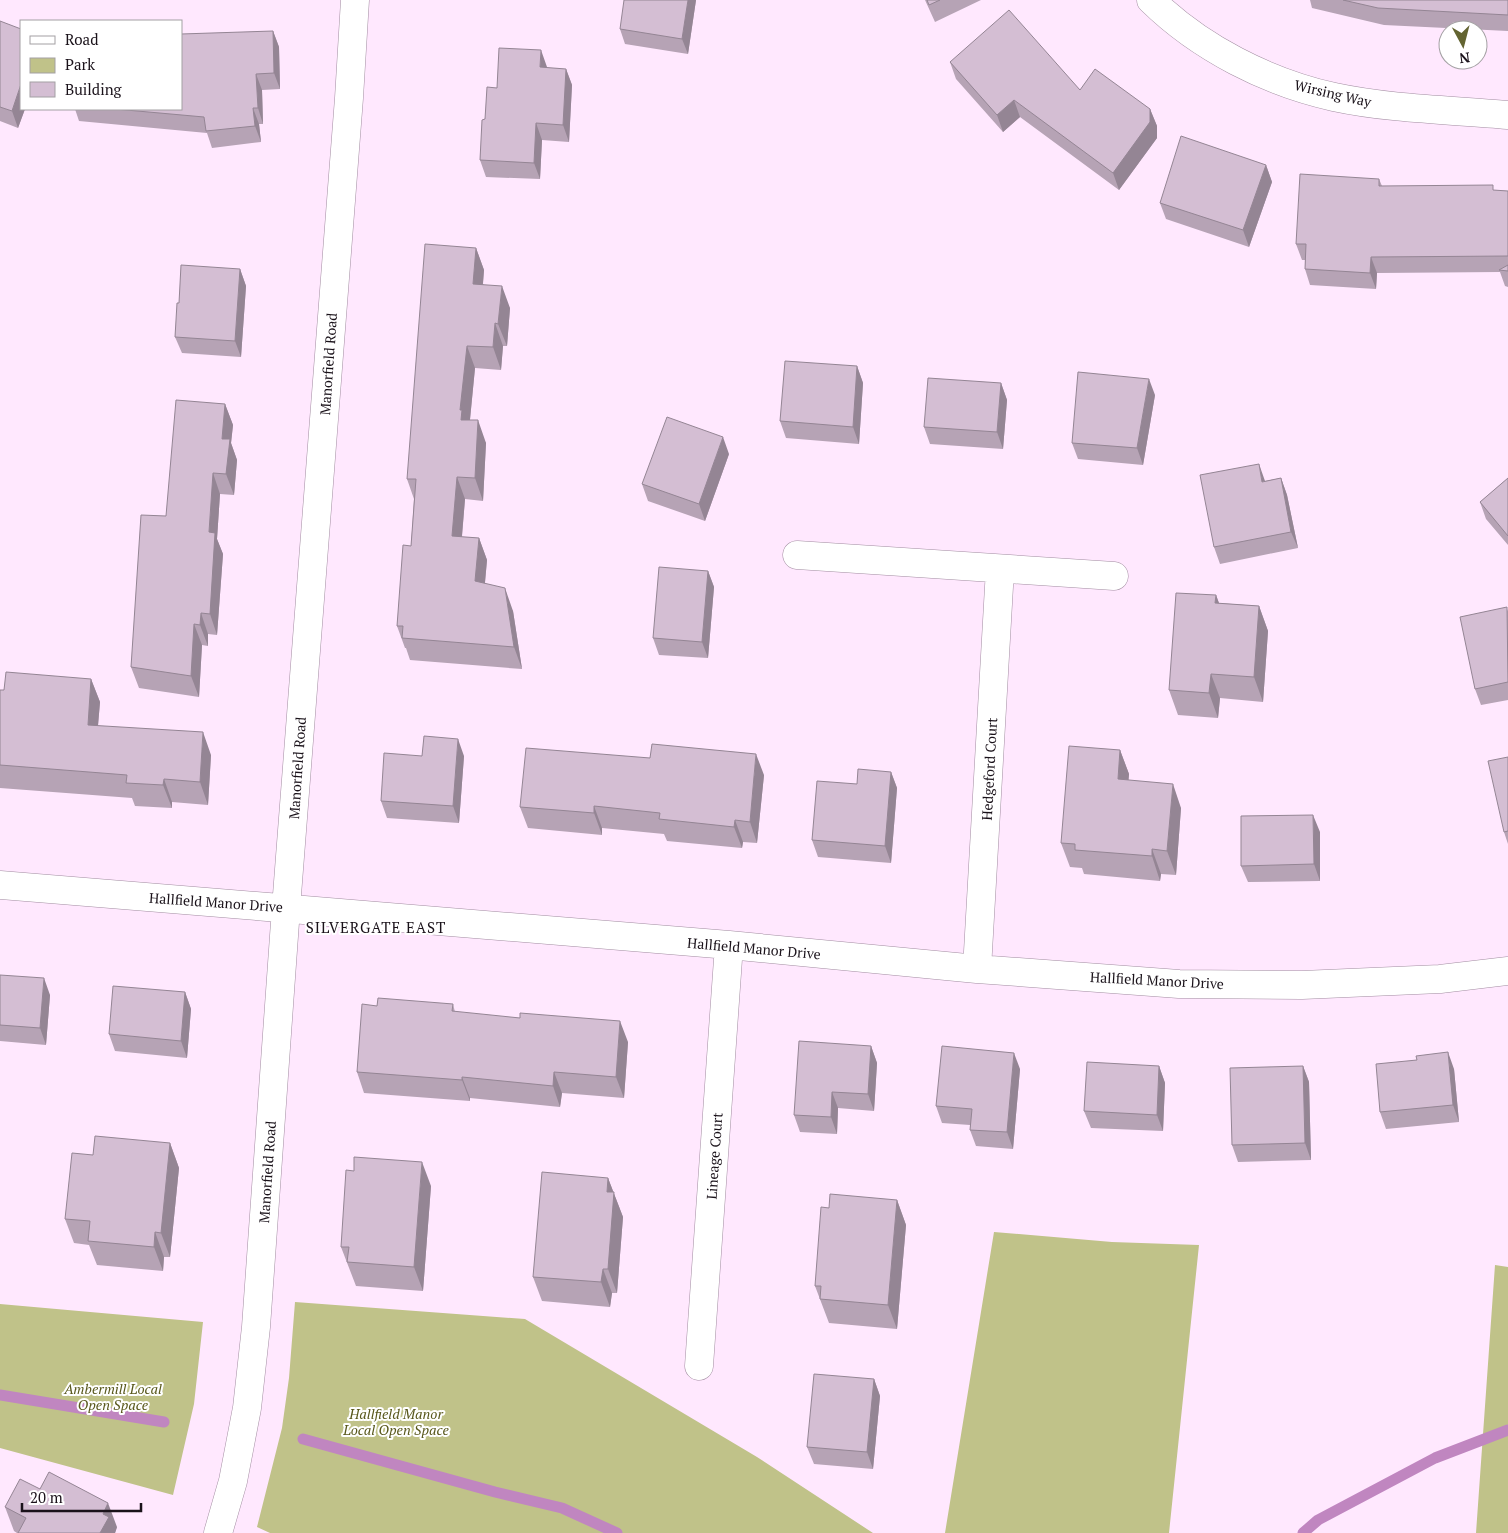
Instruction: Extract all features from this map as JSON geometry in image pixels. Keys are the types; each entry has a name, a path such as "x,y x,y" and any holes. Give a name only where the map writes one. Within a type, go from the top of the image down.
{"street":[{"name":"Manorfield Road","path":"218,1533 233,1481 249,1390 256,1327 355,0"},
{"name":"Wirsing Way","path":"1151,0 1207,45 1250,67 1292,85 1334,97 1379,104 1508,115"},
{"path":"796,555 1114,576"},
{"name":"Hedgeford Court","path":"977,969 1000,569"},
{"name":"Hallfield Manor Drive","path":"0,885 729,945 977,969 1179,984 1302,985 1440,979 1508,971"},
{"name":"Lineage Court","path":"699,1366 729,945"}],"green space":[{"path":"994,1232 1112,1242 1199,1245 1169,1533 945,1533"},
{"path":"1495,1265 1508,1267 1508,1533 1476,1533"},
{"name":"Hallfield Manor Local Open Space","path":"295,1302 525,1319 757,1457 873,1533 270,1533 257,1527 282,1428 289,1378"},
{"name":"Ambermill Local Open Space","path":"0,1304 203,1322 194,1404 173,1495 0,1448"}],"building":[{"path":"624,0 688,0 682,39 620,29"},
{"path":"927,0 940,0 929,5"},
{"path":"1343,0 1508,0 1508,15 1378,8"},
{"path":"1009,10 1080,90 1095,69 1150,109 1150,122 1113,173 1014,100 997,115 950,62"},
{"path":"0,21 20,29 20,87 12,111 0,107"},
{"path":"273,31 274,73 256,74 258,108 253,108 255,126 206,131 204,117 126,110 182,110 182,34"},
{"path":"499,48 541,50 540,67 566,69 563,125 536,123 534,163 480,160 482,120 485,119 487,87 497,88"},
{"path":"1181,136 1266,165 1243,230 1160,203"},
{"path":"1300,174 1379,179 1379,186 1493,185 1493,190 1508,191 1508,256 1371,257 1370,273 1305,269 1306,244 1296,244"},
{"path":"425,244 476,248 473,284 502,286 498,324 495,323 493,347 467,346 460,410 462,410 461,420 478,420 475,478 457,477 452,536 479,538 475,581 505,588 514,647 402,638 403,626 397,626 403,545 411,546 416,479 407,479"},
{"path":"181,265 240,269 235,341 175,337"},
{"path":"1508,265 1508,271 1499,270"},
{"path":"785,361 857,366 853,427 780,421"},
{"path":"1078,372 1149,379 1137,448 1072,443"},
{"path":"928,378 1001,383 997,432 924,427"},
{"path":"176,400 225,404 222,439 230,439 226,474 213,473 209,532 215,533 210,614 201,613 200,625 194,624 191,676 131,667 141,515 166,516"},
{"path":"667,417 723,437 699,504 642,484"},
{"path":"1259,464 1262,482 1281,478 1291,532 1214,547 1200,475"},
{"path":"1508,478 1508,536 1480,502"},
{"path":"659,567 708,571 702,642 653,638"},
{"path":"1176,593 1216,595 1215,603 1259,606 1254,677 1211,674 1209,693 1169,690"},
{"path":"1507,607 1508,682 1475,689 1460,617"},
{"path":"6,672 91,679 88,725 203,732 200,782 164,779 163,785 126,783 127,775 0,765 0,690 4,690"},
{"path":"424,736 458,739 453,806 381,801 384,753 422,756"},
{"path":"652,744 756,754 750,822 735,820 734,827 659,819 660,813 594,806 594,813 520,807 526,748 650,758"},
{"path":"1069,746 1120,750 1118,779 1173,784 1167,851 1152,849 1152,856 1075,850 1075,844 1061,843"},
{"path":"1508,757 1508,831 1504,832 1488,761"},
{"path":"858,769 891,772 885,846 812,840 817,781 857,784"},
{"path":"1313,815 1314,864 1241,866 1241,816"},
{"path":"0,975 44,978 40,1028 0,1025"},
{"path":"113,986 185,992 181,1041 109,1034"},
{"path":"378,998 453,1004 452,1011 520,1018 520,1013 620,1021 616,1077 554,1072 553,1086 462,1077 462,1080 357,1072 362,1004 377,1006"},
{"path":"799,1041 871,1046 868,1094 832,1092 831,1117 794,1115"},
{"path":"942,1046 1014,1053 1007,1132 970,1130 972,1109 936,1106"},
{"path":"1448,1052 1453,1105 1380,1112 1376,1064 1417,1060 1416,1056"},
{"path":"1087,1062 1159,1066 1157,1115 1084,1111"},
{"path":"1303,1066 1305,1143 1232,1145 1230,1068"},
{"path":"95,1136 170,1143 161,1233 155,1232 154,1247 88,1241 90,1221 65,1219 72,1153 93,1155"},
{"path":"354,1157 422,1162 414,1267 347,1262 349,1247 341,1247 346,1170 354,1171"},
{"path":"542,1172 608,1178 607,1192 614,1192 608,1269 603,1269 601,1282 533,1277"},
{"path":"830,1194 897,1200 888,1305 820,1299 821,1286 815,1286 821,1207 829,1208"},
{"path":"814,1374 874,1379 867,1452 807,1447"},
{"path":"49,1472 108,1503 103,1514 109,1517 100,1533 18,1533 26,1518 5,1507 20,1479 40,1489"}],"waterway":[{"path":"0,1395 164,1422"},
{"path":"1303,1533 1318,1520 1435,1458 1508,1430"},
{"path":"303,1439 495,1492 562,1508 617,1533"}],"district":[{"name":"SILVERGATE EAST","path":"376,927"}]}
